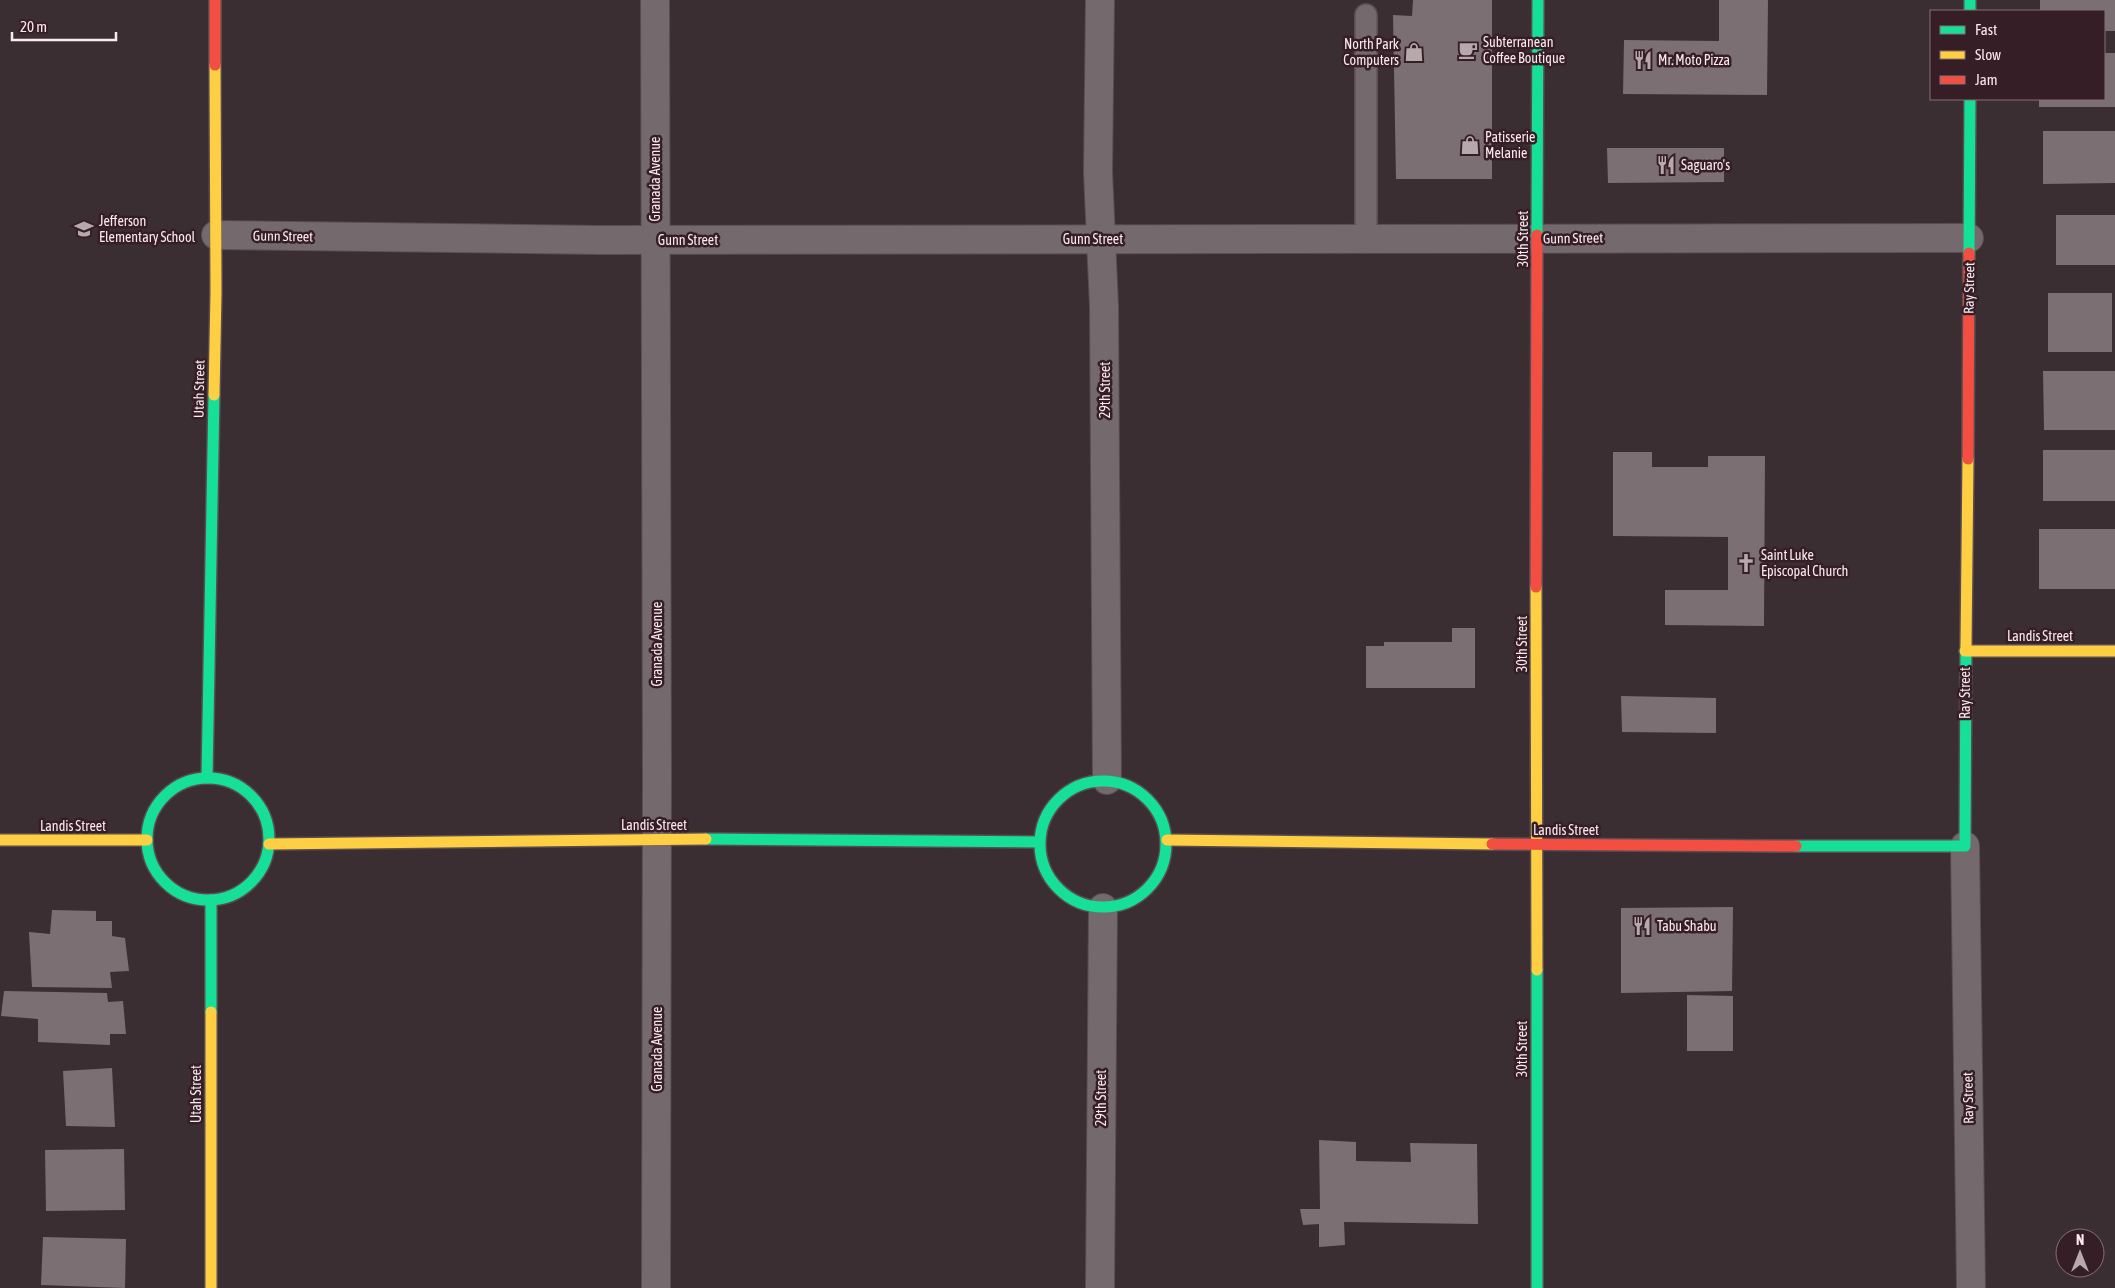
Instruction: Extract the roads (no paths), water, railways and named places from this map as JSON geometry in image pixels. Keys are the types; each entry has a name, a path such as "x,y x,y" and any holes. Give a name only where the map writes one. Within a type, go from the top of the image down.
{"street":[{"name":"Utah Street","path":"207,778 216,235 215,0"},
{"name":"Granada Avenue","path":"655,0 656,1288"},
{"name":"29th Street","path":"1100,0 1098,172 1104,306 1107,780"},
{"name":"30th Street","path":"1537,1288 1538,0"},
{"name":"Ray Street","path":"1970,100 1964,846 1971,1288"},
{"name":"Gunn Street","path":"216,235 655,240 1969,238"},
{"name":"Landis Street","path":"1965,651 2115,651"},
{"path":"207,778 231,782 249,792 262,808 269,828 269,844 262,868 249,884 231,895 211,900 190,898 173,889 158,875 149,857 147,840 150,818 159,801 180,785 192,779 207,778"},
{"path":"1107,780 1129,785 1148,797 1161,815 1168,836 1167,840 1166,858 1157,879 1142,895 1122,905 1102,908 1082,904 1065,895 1058,888 1051,880 1042,862 1040,842 1043,822 1052,805 1067,791 1085,783 1107,780"},
{"name":"Landis Street","path":"269,844 657,839 1040,842"},
{"name":"Landis Street","path":"0,840 147,840"},
{"name":"Landis Street","path":"1167,840 1538,845 1964,846"},
{"name":"Utah Street","path":"211,900 211,1288"},
{"name":"29th Street","path":"1100,1288 1102,908"}],"lane":[{"path":"1366,15 1366,240"}],"place":[{"name":"Subterranean Coffee Boutique","path":"1468,50"},
{"name":"North Park Computers","path":"1414,52"},
{"name":"Mr. Moto Pizza","path":"1643,60"},
{"name":"Patisserie Melanie","path":"1470,145"},
{"name":"Saguaro's","path":"1666,165"},
{"name":"Jefferson Elementary School","path":"84,229"},
{"name":"Saint Luke Episcopal Church","path":"1746,563"},
{"name":"Tabu Shabu","path":"1642,926"}]}
